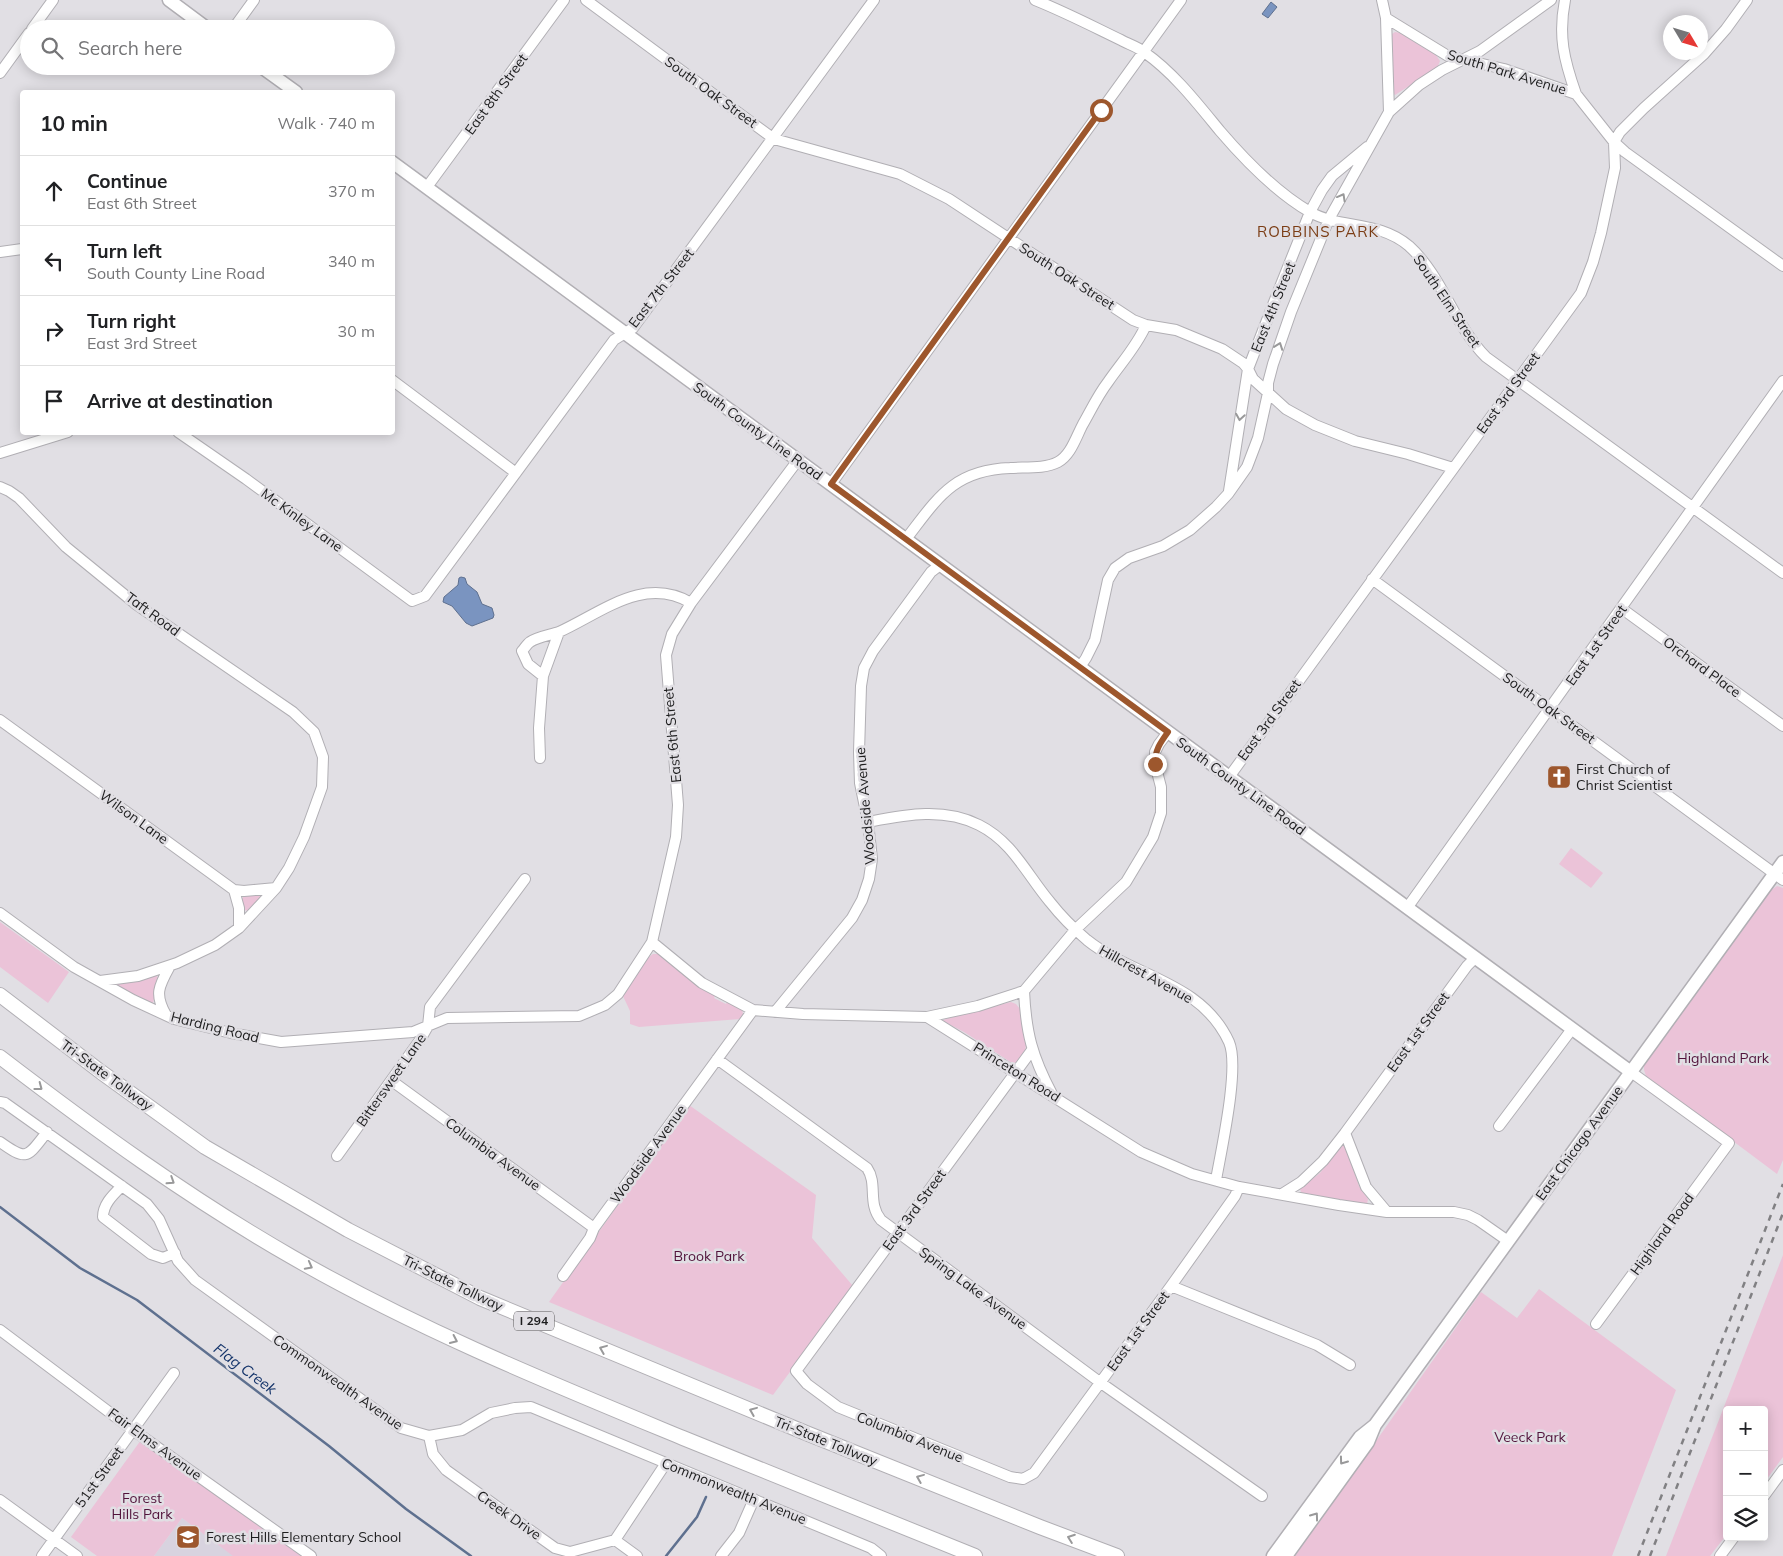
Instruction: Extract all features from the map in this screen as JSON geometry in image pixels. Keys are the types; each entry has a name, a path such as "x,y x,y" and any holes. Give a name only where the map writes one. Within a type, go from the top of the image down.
{"highway":[{"name":"Tri-State Tollway","path":"0,995 101,1072 205,1147 348,1230 480,1298 815,1437 1117,1556"},
{"path":"0,1057 92,1127 212,1208 292,1257 414,1322 555,1385 975,1556"}],"main road":[{"path":"169,0 196,20"},
{"path":"272,75 293,90"},
{"name":"South County Line Road","path":"395,164 1631,1072"},
{"name":"East Chicago Avenue","path":"1286,1556 1368,1442 1375,1425 1508,1241 1631,1072 1779,876 1783,862"},
{"name":"East Chicago Avenue","path":"1273,1556 1360,1436 1375,1425"}],"street":[{"path":"39,20 53,0"},
{"path":"240,20 254,0"},
{"name":"East 8th Street","path":"427,188 564,0"},
{"name":"South Oak Street","path":"586,0 774,139 900,174 949,199 1133,320 1146,325 1176,330 1198,338 1236,358 1248,369 1253,379 1292,412 1334,434 1370,446 1408,454 1453,468"},
{"name":"East 7th Street","path":"425,596 614,340 633,328 774,139 874,0"},
{"name":"South Elm Street","path":"1035,0 1072,15 1144,51 1186,90 1245,157 1285,194 1310,212 1329,220 1386,232 1394,235 1409,246 1422,260 1438,284 1468,336 1478,349 1495,364 1783,573"},
{"path":"831,484 1181,0"},
{"path":"1382,0 1386,18 1389,112"},
{"name":"East 4th Street","path":"1080,667 1095,640 1108,580 1114,568 1129,558 1163,546 1190,530 1205,518 1228,494 1247,467 1260,429 1273,364 1291,312 1329,220 1389,112 1419,85 1486,47 1551,0"},
{"path":"1565,0 1561,24 1562,40 1567,68 1576,94"},
{"path":"1614,142 1620,132 1630,122 1704,54 1726,29 1747,0"},
{"name":"South Park Avenue","path":"1386,18 1448,56 1504,69 1576,94 1614,142 1637,161 1783,266"},
{"path":"0,74 20,46"},
{"name":"East 3rd Street","path":"1229,777 1585,285 1602,233 1612,187 1615,168 1614,142"},
{"name":"East 4th Street","path":"1228,494 1248,369 1310,212 1332,176 1370,145"},
{"path":"0,252 20,249"},
{"path":"906,539 940,495 949,487 969,476 978,472 1007,468 1051,465 1066,456 1107,383 1140,337 1146,325"},
{"name":"East 1st Street","path":"1407,908 1783,381"},
{"path":"395,382 516,472"},
{"path":"0,453 58,435"},
{"name":"Mc Kinley Lane","path":"179,435 246,479 412,601 425,596"},
{"name":"East 6th Street","path":"428,1026 447,1018 579,1016 605,1005 618,994 652,942 676,837 678,805 666,655 672,634 691,603 798,460"},
{"name":"Taft Road","path":"0,487 18,498 66,547 137,605 293,712 314,732 324,757 322,787 304,838 289,868 276,888"},
{"name":"Woodside Avenue","path":"775,1012 852,918 862,900 869,880 872,859 868,822 860,783 861,686 864,668 873,651 931,572 940,565"},
{"name":"South Oak Street","path":"1372,578 1779,876"},
{"path":"543,676 528,664 522,651 530,642 558,632 621,600 636,595 666,594 679,596 691,603"},
{"name":"Orchard Place","path":"1622,608 1783,726"},
{"path":"540,758 539,728 543,676 558,632"},
{"name":"Wilson Lane","path":"0,720 234,890"},
{"path":"652,942 702,983 753,1010 803,1014 927,1017 978,1006 1024,991 1076,929 1126,882 1153,837 1161,813 1160,787 1155,764 1155,752 1158,744 1168,732"},
{"name":"Hillcrest Avenue","path":"868,822 907,814 925,814 946,815 979,825 1009,847 1050,902 1076,929 1106,952 1167,982 1203,1007 1218,1023 1230,1043 1233,1058 1230,1096 1216,1180"},
{"name":"Bittersweet Lane","path":"337,1156 392,1081 428,1026 430,1007 526,879"},
{"path":"239,928 239,908 234,890 244,892 276,888"},
{"path":"100,981 138,976 170,966 215,945 239,928 276,888"},
{"name":"Harding Road","path":"0,914 74,967 132,1000 166,1015 231,1033 281,1042 413,1032 428,1026"},
{"name":"East 1st Street","path":"1282,1194 1301,1182 1323,1161 1461,974 1475,958"},
{"path":"166,1015 158,997 158,989 170,966"},
{"path":"1024,991 1026,1026 1032,1050 1039,1070 1052,1094"},
{"name":"Woodside Avenue","path":"563,1276 590,1238 594,1228 753,1010"},
{"name":"Princeton Road","path":"927,1017 1052,1094 1141,1152 1192,1174 1238,1187 1338,1205 1387,1212 1454,1212 1468,1215 1478,1220 1508,1241"},
{"path":"1499,1126 1572,1029"},
{"name":"East 3rd Street","path":"796,1372 1032,1050"},
{"name":"Spring Lake Avenue","path":"717,1059 867,1168 870,1173 873,1204 876,1214 898,1232 1101,1383 1262,1496"},
{"name":"Highland Road","path":"1596,1324 1729,1143 1631,1072"},
{"name":"Columbia Avenue","path":"392,1081 594,1228"},
{"name":"Commonwealth Avenue","path":"0,1102 5,1103 47,1132 147,1204 159,1219 178,1262 195,1280 401,1428 429,1436 462,1430 491,1413 514,1408 531,1407 871,1548 881,1556"},
{"path":"0,1142 18,1154 26,1154 33,1150 47,1132"},
{"path":"1345,1133 1366,1187 1387,1212"},
{"path":"122,1186 109,1200 103,1211 103,1217 151,1254 163,1258 175,1253"},
{"name":"East 1st Street","path":"1034,1473 1171,1286 1235,1196 1238,1187"},
{"path":"1171,1286 1317,1345 1350,1364"},
{"name":"Fair Elms Avenue","path":"0,1330 134,1430 311,1556"},
{"name":"Columbia Avenue","path":"796,1372 807,1384 838,1407 1010,1477 1023,1479 1034,1473"},
{"name":"51st Street","path":"42,1556 174,1374"},
{"name":"Creek Drive","path":"429,1436 433,1454 446,1470 555,1548 570,1552 615,1540"},
{"path":"637,1556 615,1540 666,1463"},
{"path":"1768,1493 1779,1483 1783,1470"},
{"path":"721,1556 739,1533 754,1499"},
{"path":"0,1500 77,1556"},
{"path":"1720,1556 1731,1541"}],"shaded area":[{"name":"Forest Hills Elementary School","path":"182,1518 234,1556 154,1556"}],"green space":[{"path":"1395,32 1400,33 1436,55 1440,61 1437,68 1395,95 1393,93 1392,34"},
{"path":"1571,848 1603,873 1591,888 1559,864"},
{"name":"Highland Park","path":"1777,886 1783,888 1783,1160 1777,1174 1646,1076 1644,1064 1770,891"},
{"path":"265,895 249,911 244,910 242,899 244,896"},
{"path":"0,922 69,972 48,1003 0,967"},
{"path":"653,954 660,954 716,993 714,998 726,1004 728,1000 742,1008 743,1015 740,1019 639,1027 630,1024 630,1011 622,994 645,961"},
{"path":"155,975 158,977 153,1003 114,985 114,983"},
{"path":"1011,1002 1020,1009 1026,1045 1025,1052 1015,1063 1012,1063 964,1032 943,1021 945,1019"},
{"name":"Brook Park","path":"689,1105 816,1195 812,1238 853,1286 773,1395 549,1302"},
{"path":"1344,1145 1359,1186 1368,1199 1367,1204 1302,1195 1300,1189 1320,1173 1341,1146"},
{"path":"1783,1255 1783,1457 1768,1478 1768,1406 1724,1406"},
{"name":"Veeck Park","path":"1539,1289 1676,1390 1612,1556 1295,1556 1481,1292 1517,1318"},
{"path":"1723,1409 1723,1539 1710,1556 1666,1556"},
{"name":"Forest Hills Park","path":"141,1440 301,1556 233,1556 182,1518 154,1556 97,1556 71,1537"}],"water":[{"path":"1271,2 1277,7 1268,18 1262,14"},
{"path":"459,578 465,578 467,584 477,592 482,604 492,608 493,618 472,626 466,623 452,606 443,602 444,597 458,585"}],"waterway":[{"name":"Flag Creek","path":"0,1207 80,1268 137,1300 329,1446 406,1509 471,1556"},
{"path":"666,1556 697,1517 706,1497"}],"railway":[{"path":"1638,1556 1783,1184"},
{"path":"1650,1556 1783,1213"}],"place":[{"name":"First Church of Christ Scientist","path":"1559,777"},
{"name":"Forest Hills Elementary School","path":"188,1537"}],"district":[{"name":"ROBBINS PARK","path":"1318,232"}],"route":[{"path":"1101,110 831,484 1168,732 1158,744 1155,752 1155,764"}]}
